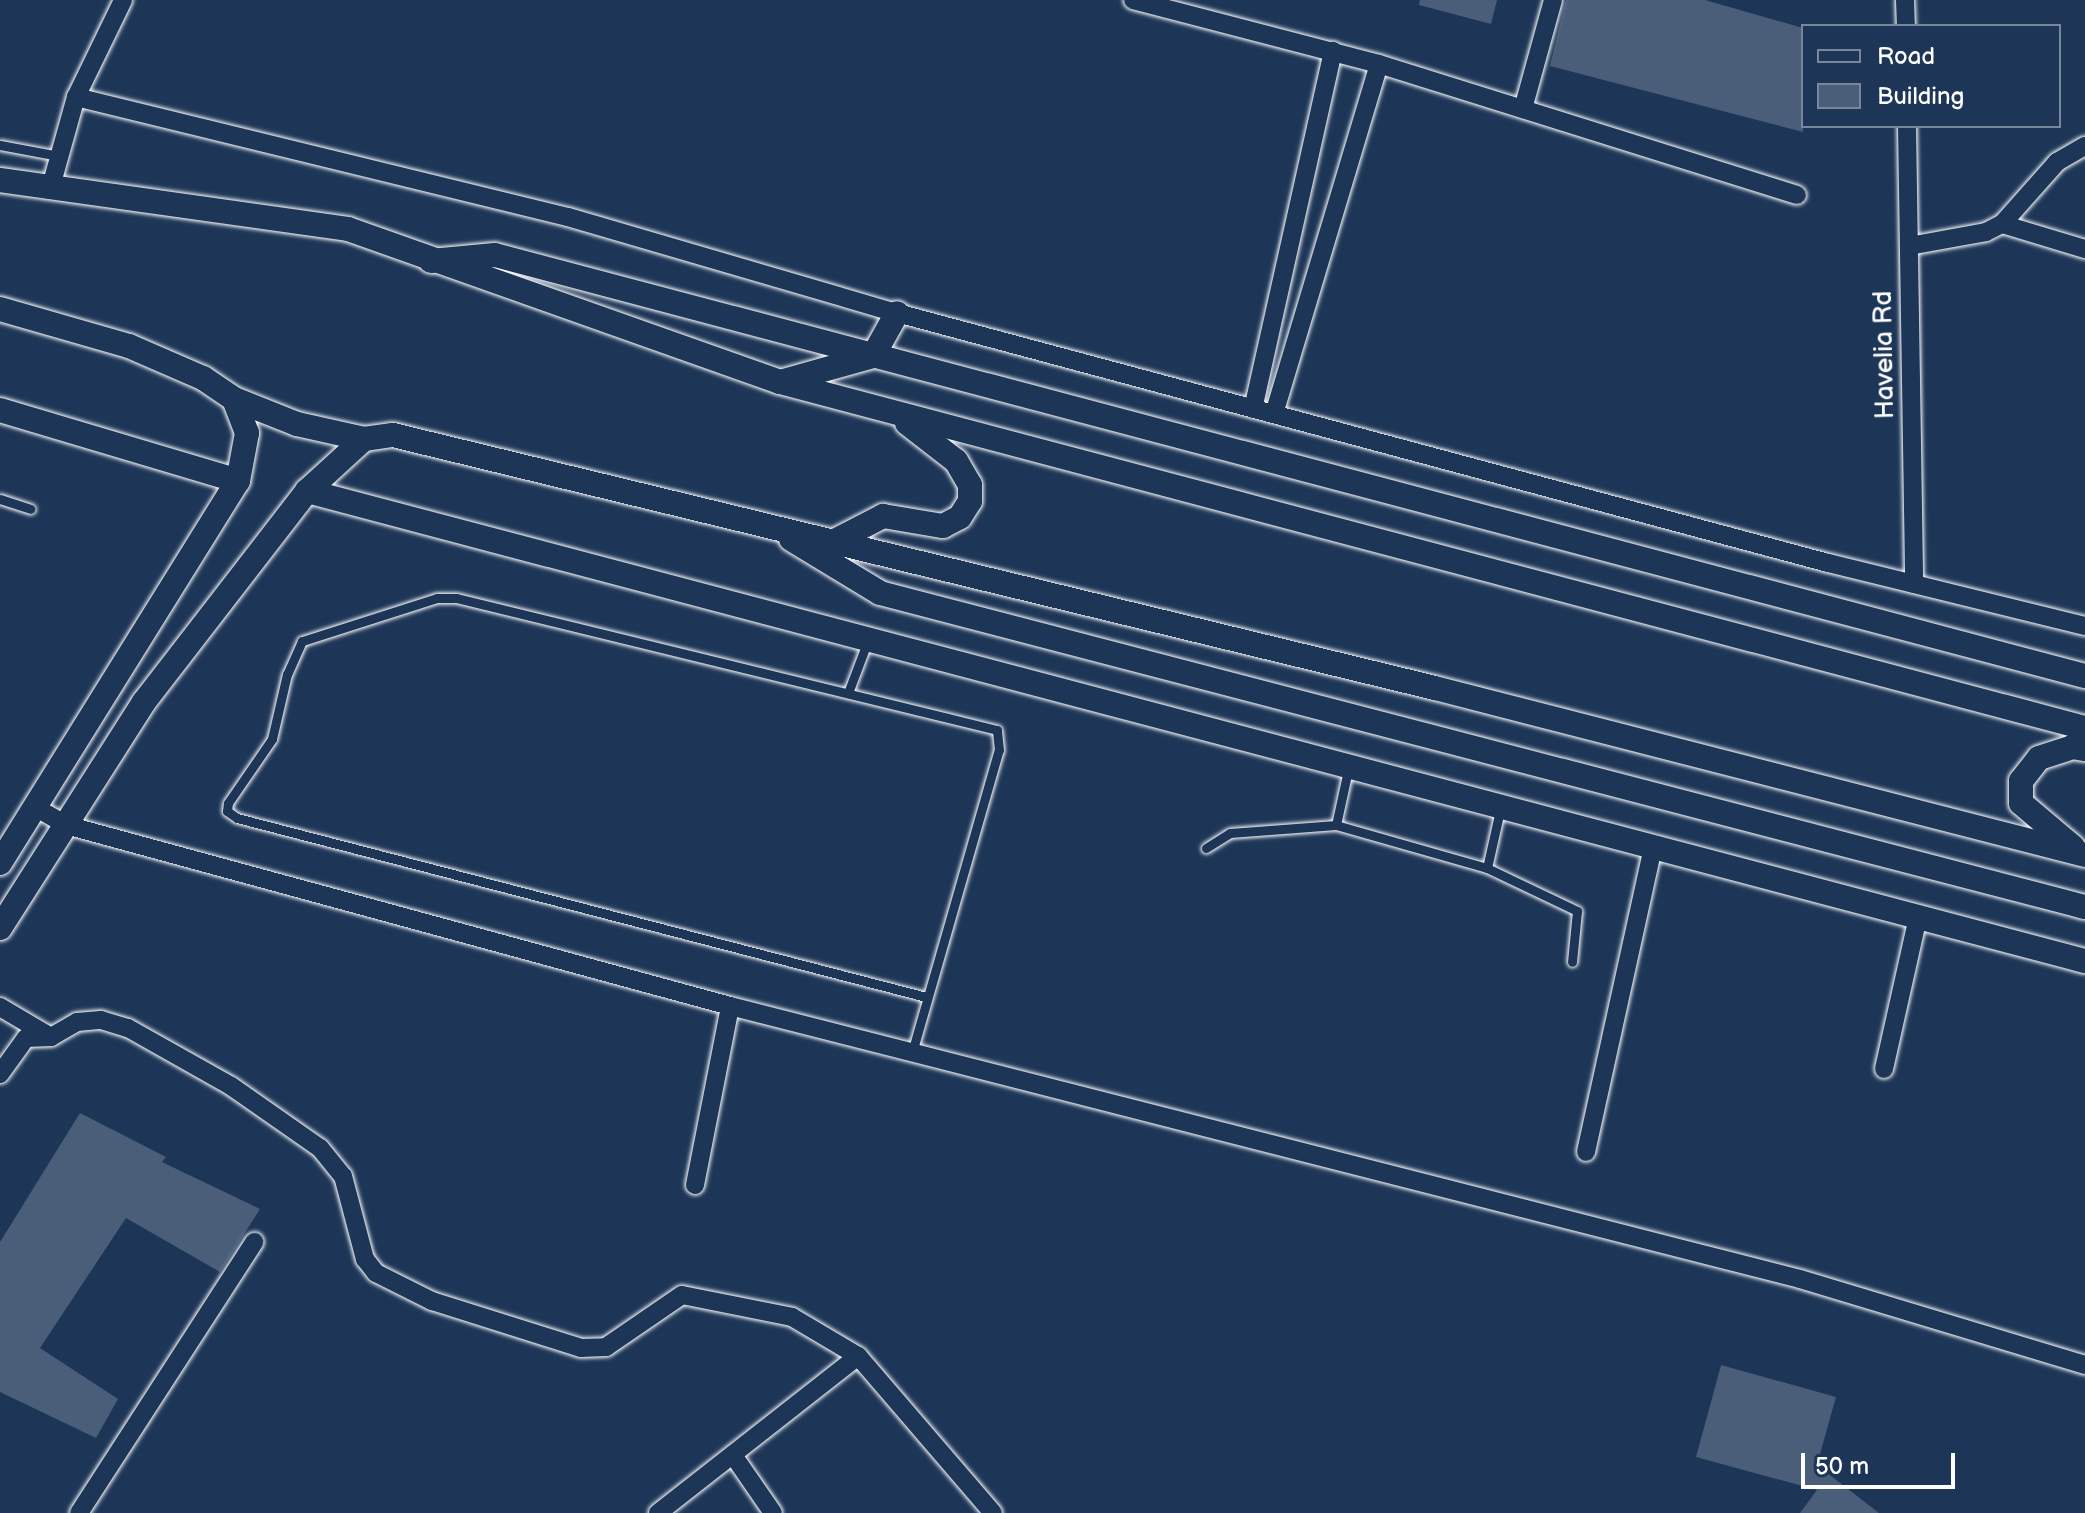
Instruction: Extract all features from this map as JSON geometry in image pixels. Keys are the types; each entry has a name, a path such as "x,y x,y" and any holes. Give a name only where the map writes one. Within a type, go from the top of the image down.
{"street":[{"path":"50,190 76,97 123,0"},
{"path":"1133,0 1182,17 1379,64 1797,195"},
{"path":"1523,109 1553,0"},
{"path":"1905,0 1906,24"},
{"path":"1253,409 1333,51"},
{"path":"1274,414 1379,64"},
{"path":"76,97 568,217 897,313 1253,409 1914,584 2085,626"},
{"name":"Havelia Rd","path":"1907,128 1914,584"},
{"path":"1909,246 1986,232 2002,224 2057,162 2085,146"},
{"path":"0,180 50,190 348,229 462,273 780,382 2085,728"},
{"path":"2002,224 2085,249"},
{"path":"430,261 495,255 2085,676"},
{"path":"0,309 129,346 203,378 234,399 297,424 364,439 393,435 1435,688 2085,855"},
{"path":"780,382 873,356 897,313"},
{"path":"0,863 238,481 247,433 234,399"},
{"path":"0,410 238,481"},
{"path":"831,543 883,516 943,526 960,517 970,501 970,485 956,461 892,413"},
{"path":"0,928 144,702 307,491 364,439"},
{"path":"307,491 2085,961"},
{"path":"778,530 880,593 2085,907"},
{"path":"2085,749 2072,747 2039,758 2021,781 2021,803 2085,855"},
{"path":"35,807 66,825 730,1006 913,1049 1800,1279 2085,1365"},
{"path":"1586,1152 1653,846"},
{"path":"1884,1069 1918,917"},
{"path":"695,1185 730,1006"},
{"path":"0,1007 51,1037"},
{"path":"0,1074 26,1038 51,1037 77,1022 101,1020 128,1028 231,1086 320,1148 343,1176 365,1259 376,1273 432,1301 581,1348 606,1347 682,1295 792,1317 858,1356 993,1513"},
{"path":"79,1513 254,1242"},
{"path":"658,1513 858,1356"},
{"path":"733,1455 773,1513"}],"lane":[{"path":"0,145 59,156"},
{"path":"0,499 30,509"},
{"path":"913,1049 1001,739 997,730 456,598 437,598 302,641 287,674 272,739 227,811 237,818 926,997"},
{"path":"848,693 868,639"},
{"path":"1336,825 1349,766"},
{"path":"1487,868 1501,806"},
{"path":"1206,848 1230,833 1336,825 1487,868 1577,911 1572,962"}],"building":[{"path":"1420,0 1497,0 1491,24 1419,5"},
{"path":"1566,0 1705,0 1801,27 1803,132 1550,66"},
{"path":"80,1113 166,1157 162,1162 260,1209 220,1272 126,1218 40,1348 118,1399 96,1438 0,1392 0,1242"},
{"path":"1721,1365 1836,1397 1817,1465 1879,1513 1800,1513 1817,1490 1696,1457"}]}
